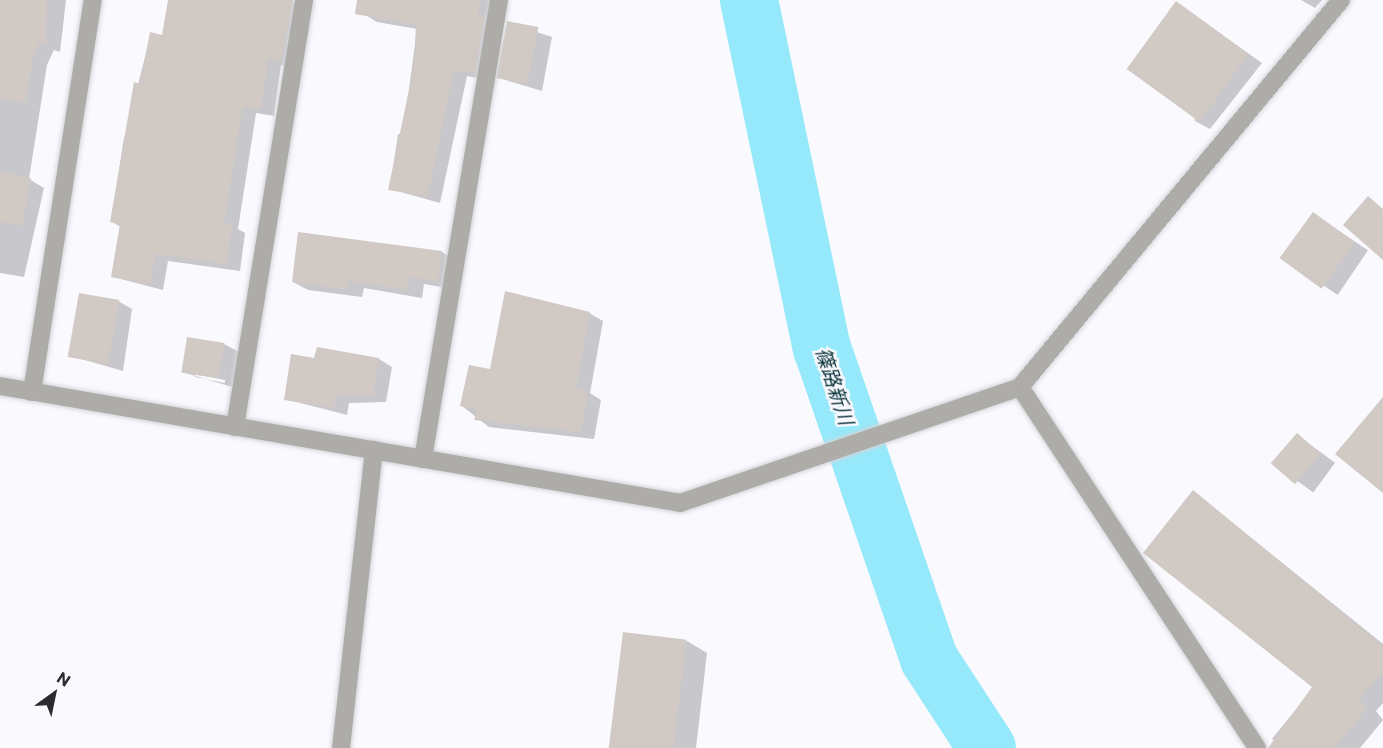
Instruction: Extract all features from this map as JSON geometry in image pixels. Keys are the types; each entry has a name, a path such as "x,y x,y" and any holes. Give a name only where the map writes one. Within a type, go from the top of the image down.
{"street":[{"path":"32,392 93,0"},
{"path":"236,427 304,0"},
{"path":"423,459 499,0"},
{"path":"0,386 680,503 1020,387 1341,0"},
{"path":"1020,387 1257,748"},
{"path":"341,748 374,450"}],"building":[{"path":"0,0 47,0 46,45 39,43 33,57 25,103 0,99"},
{"path":"168,0 293,0 281,62 268,59 261,110 243,106 224,223 232,224 227,264 155,254 150,284 111,277 120,224 110,222 134,82 140,84 150,32 162,35"},
{"path":"357,0 481,0 478,15 485,17 475,74 454,70 428,196 388,190 414,66 416,25 355,14"},
{"path":"1176,1 1249,54 1199,122 1127,69"},
{"path":"507,21 538,27 527,84 496,78"},
{"path":"0,172 31,178 22,226 0,222"},
{"path":"1368,196 1383,209 1383,260 1343,225"},
{"path":"1313,212 1355,243 1322,289 1279,258"},
{"path":"298,232 442,251 438,282 410,277 408,290 349,281 348,290 292,282"},
{"path":"505,291 590,312 576,389 588,390 581,432 474,420 477,409 460,406 469,365 490,369"},
{"path":"79,293 119,300 108,364 68,357"},
{"path":"187,337 225,343 219,379 181,373"},
{"path":"317,347 379,358 373,395 336,396 334,408 284,400 291,354 314,358"},
{"path":"1383,397 1383,493 1335,454"},
{"path":"1297,433 1321,454 1295,484 1271,463"},
{"path":"1193,490 1383,646 1383,671 1359,700 1368,707 1335,748 1268,748 1312,687 1143,553"},
{"path":"623,632 687,640 673,748 609,748"}],"waterway":[{"name":"篠路新川","path":"749,0 822,348 929,659 987,748"}]}
